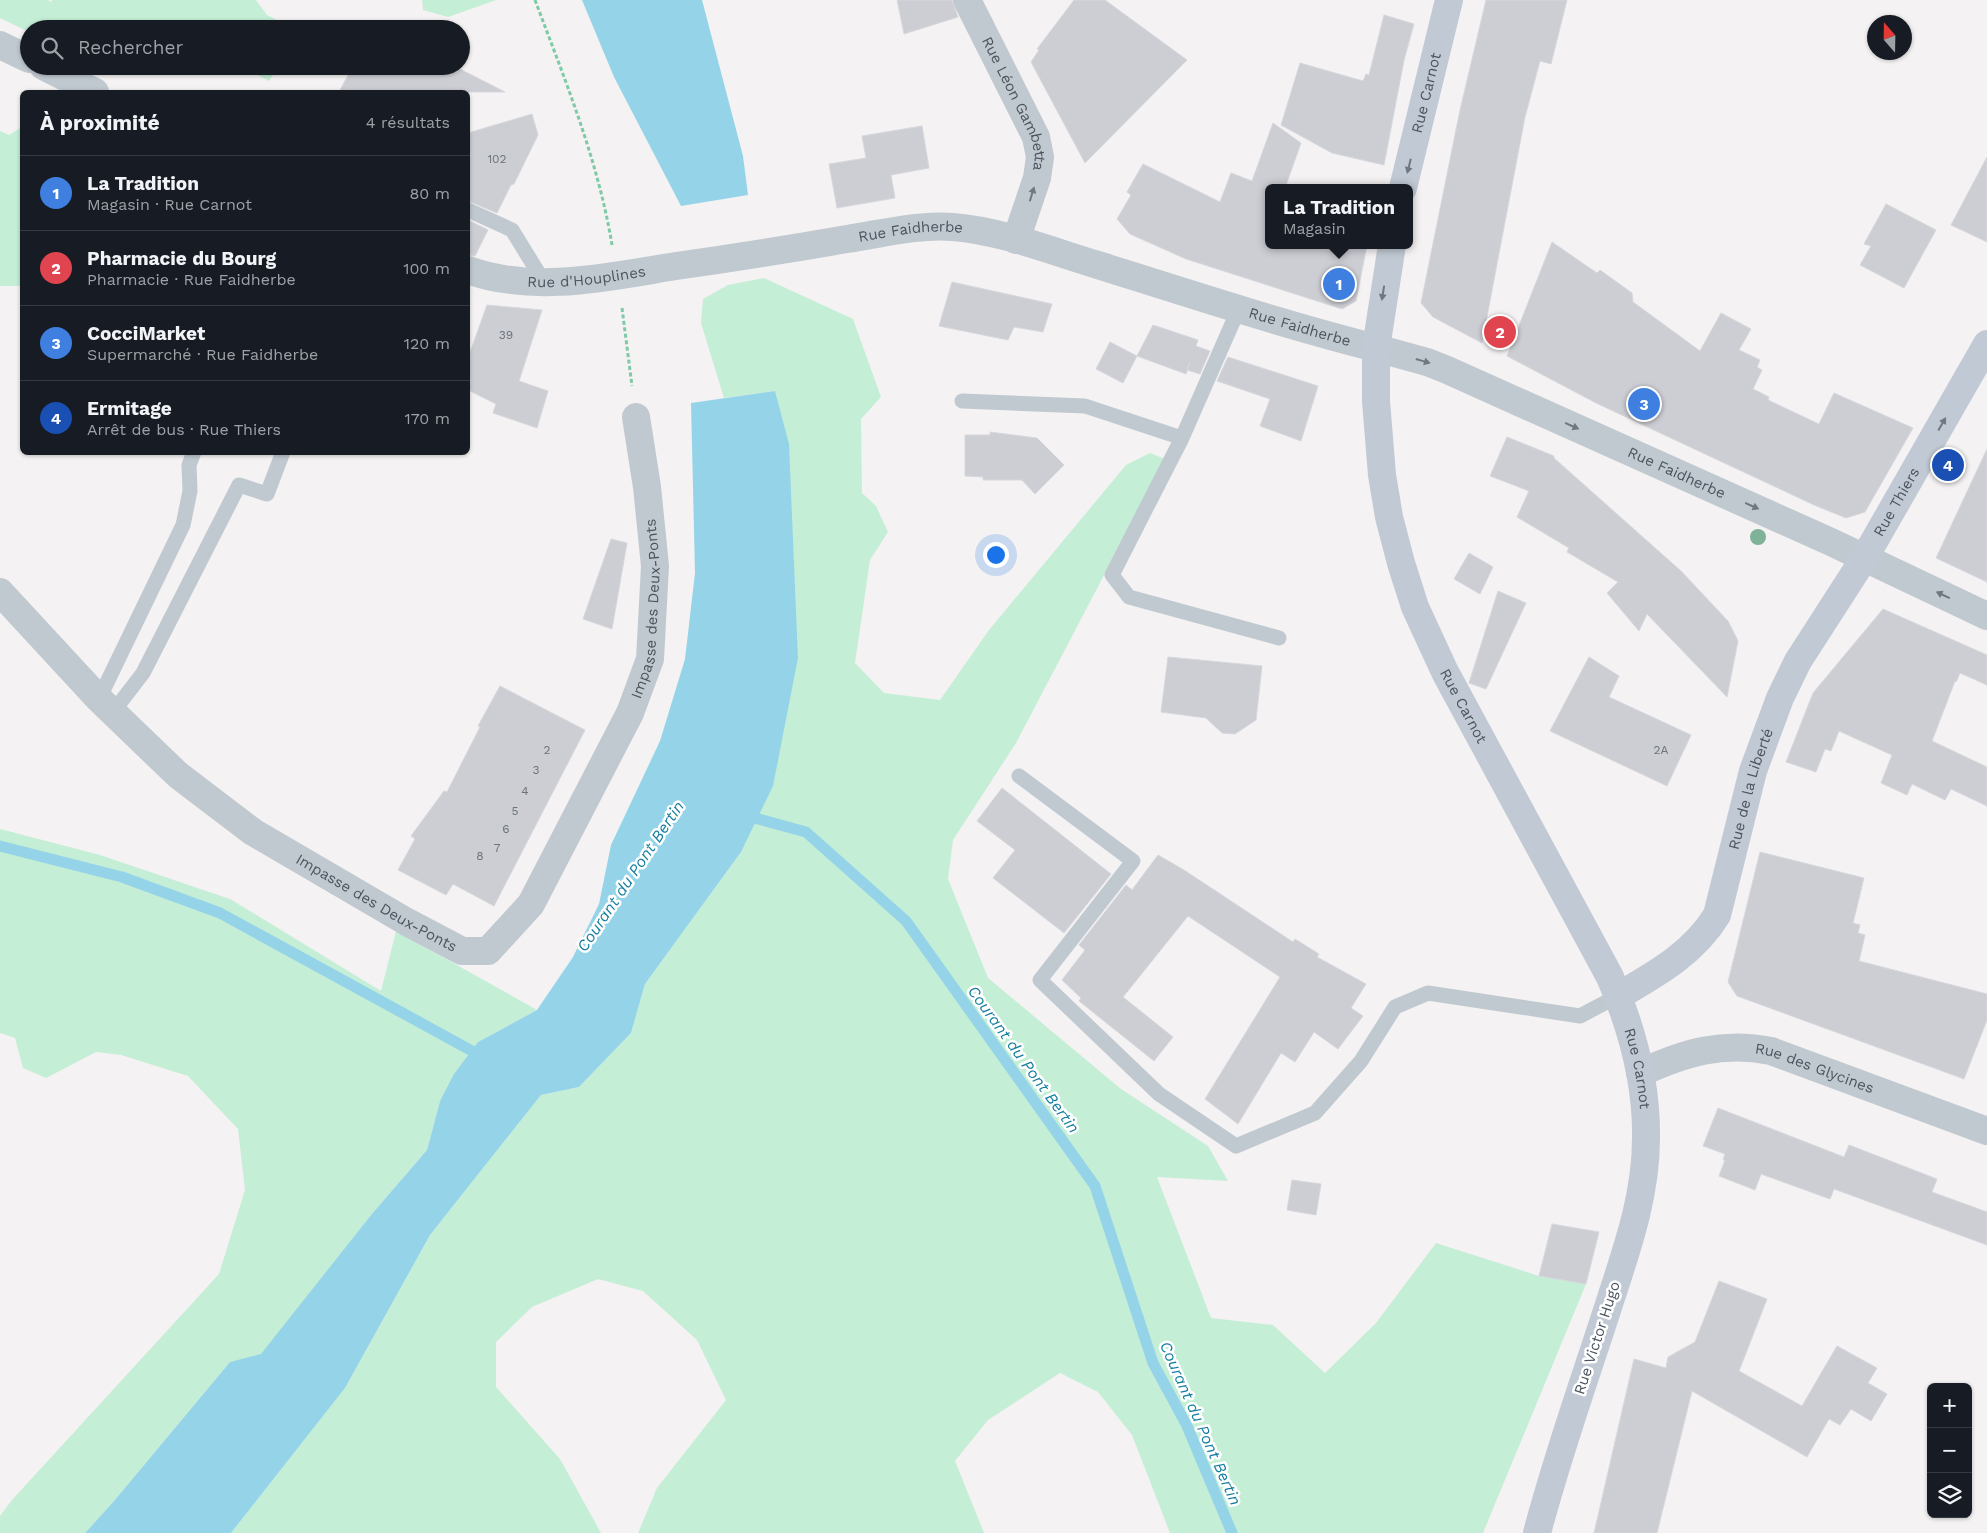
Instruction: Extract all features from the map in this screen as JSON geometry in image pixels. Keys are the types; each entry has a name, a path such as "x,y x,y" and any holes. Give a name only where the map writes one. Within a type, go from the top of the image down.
{"main road":[{"name":"Rue Carnot","path":"1405,184 1450,0"},
{"name":"Rue Carnot","path":"1391,249 1376,348 1377,425 1382,474 1397,548 1415,607 1445,672 1601,957 1618,996 1631,1035 1640,1074 1646,1141"},
{"name":"Rue Thiers","path":"1865,557 1987,344"},
{"name":"Rue de la Liberté","path":"1618,996 1664,968 1689,950 1709,929 1717,915 1753,771 1773,715 1798,661 1865,557"},
{"name":"Rue Victor Hugo","path":"1537,1533 1564,1438 1629,1244 1639,1204 1646,1141"}],"street":[{"name":"Rue Léon Gambetta","path":"967,0 1036,137 1040,157 1037,178 1016,240"},
{"path":"0,45 20,55"},
{"path":"61,75 91,90"},
{"name":"Rue Faidherbe","path":"706,262 925,228 952,227 976,230 1016,240 1238,308 1427,362 1865,557 1987,616"},
{"name":"Rue d'Houplines","path":"470,270 512,281 544,282 584,280 706,262"},
{"name":"Impasse des Deux-Ponts","path":"0,592 106,706 178,776 253,832 407,922 462,951 488,951 531,904 630,713 650,659 655,566 647,487 636,417"},
{"name":"Rue des Glycines","path":"1640,1074 1674,1059 1708,1049 1755,1048 1771,1051 1987,1131"}],"lane":[{"path":"470,211 512,230 544,282"},
{"path":"1238,308 1182,438 1112,575 1129,597 1279,638"},
{"path":"962,401 1085,406 1182,438"},
{"path":"106,706 183,525 190,491 189,466 193,455"},
{"path":"106,706 143,673 239,485 267,494 282,455"},
{"path":"1019,776 1133,861 1040,980 1159,1094 1236,1146 1315,1113 1361,1061 1395,1007 1428,993 1580,1016 1618,996"}],"path":[{"path":"536,0 588,143 609,224"},
{"path":"624,323 636,417"}],"green space":[{"path":"0,0 48,0 51,2 52,0 256,0 267,15 277,20 20,20 20,28 0,18"},
{"path":"422,0 496,0 448,17 423,10"},
{"path":"257,75 273,75 269,81"},
{"path":"20,128 20,286 0,286 0,131 9,135"},
{"path":"764,278 853,319 881,397 861,419 862,493 876,506 888,532 870,560 855,663 884,693 940,700 989,630 1126,465 1150,453 1165,459 1016,743 953,840 948,879 988,978 1121,1089 1208,1146 1228,1181 1157,1177 1211,1318 1273,1325 1325,1373 1376,1323 1436,1243 1539,1276 1586,1284 1483,1533 1170,1533 1132,1435 1098,1392 1060,1373 988,1420 955,1461 984,1533 638,1533 657,1488 726,1400 697,1340 643,1291 598,1279 532,1307 496,1342 496,1387 560,1459 601,1533 231,1533 345,1388 430,1235 541,1095 579,1087 631,1033 645,984 741,852 775,391 724,398 701,323 703,299 728,285"},
{"path":"0,829 100,855 230,899 381,991 396,931 537,1010 478,1042 440,1101 427,1150 371,1215 261,1355 230,1362 85,1533 0,1533 0,1516 12,1500 219,1274 245,1190 238,1129 188,1076 121,1055 96,1052 46,1078 23,1068 15,1038 0,1033"}],"water":[{"path":"582,0 702,0 743,156 748,195 681,206 614,77"},
{"path":"775,391 789,444 798,658 773,786 741,852 645,984 631,1033 579,1087 541,1095 430,1235 345,1388 231,1533 85,1533 230,1362 261,1354 371,1215 427,1150 440,1101 454,1074 478,1042 537,1010 573,957 599,904 611,845 660,741 685,659 695,573 691,403"}],"building":[{"path":"897,0 952,0 958,17 904,34"},
{"path":"1074,0 1105,0 1187,60 1085,163 1031,62 1039,50 1037,49"},
{"path":"1486,0 1567,0 1551,64 1540,61 1525,117 1482,343 1433,317 1421,303 1460,110"},
{"path":"1384,15 1414,24 1404,60 1384,165 1332,153 1281,125 1300,63 1363,81 1366,74 1369,75"},
{"path":"470,74 505,92 470,92 470,90 340,90 348,75"},
{"path":"532,114 538,135 514,184 511,185 497,213 470,202 470,132"},
{"path":"1273,123 1301,143 1286,184 1265,184 1265,249 1366,249 1356,301 1342,309 1186,259 1130,234 1117,219 1131,195 1127,192 1143,164 1220,202 1231,173 1252,181"},
{"path":"922,126 929,168 891,175 895,198 837,208 829,164 866,158 862,136"},
{"path":"1987,157 1987,242 1951,225"},
{"path":"1886,204 1936,230 1904,288 1860,265 1871,246 1864,244"},
{"path":"470,221 488,230 475,256 470,255"},
{"path":"1552,242 1597,273 1600,270 1632,293 1633,302 1700,351 1721,313 1751,329 1739,350 1760,360 1757,367 1762,370 1753,389 1769,397 1768,400 1819,424 1834,393 1913,428 1865,512 1846,518 1814,505 1596,403 1507,356"},
{"path":"952,282 1052,304 1043,332 1014,327 1008,340 939,326"},
{"path":"487,305 542,310 519,381 548,391 537,428 493,413 496,404 470,391 470,352"},
{"path":"1153,325 1198,340 1196,346 1210,351 1200,374 1187,370 1186,374 1137,356"},
{"path":"1110,342 1137,356 1123,383 1096,369"},
{"path":"1228,357 1318,386 1301,441 1260,426 1270,399 1217,381"},
{"path":"990,432 1037,438 1064,465 1035,494 1022,480 983,480 983,477 965,476 965,435 990,435"},
{"path":"1507,437 1554,456 1681,571 1728,621 1738,641 1727,697 1647,614 1639,631 1607,593 1618,582 1567,552 1569,548 1517,517 1529,491 1490,476"},
{"path":"1987,449 1987,582 1936,558"},
{"path":"611,539 627,543 612,629 583,619"},
{"path":"1469,553 1493,567 1480,594 1454,579"},
{"path":"1498,591 1526,603 1486,689 1469,683"},
{"path":"1883,609 1987,655 1987,685 1960,673 1955,681 1932,741 1987,767 1987,806 1951,789 1945,800 1912,784 1907,795 1881,783 1892,755 1839,731 1831,751 1825,749 1816,772 1786,762 1813,693"},
{"path":"1168,657 1262,666 1256,720 1235,734 1222,733 1206,718 1161,712"},
{"path":"1589,657 1619,676 1609,697 1691,735 1667,786 1550,731"},
{"path":"500,686 585,730 494,906 453,884 446,895 398,870 415,839 411,836 444,791 447,792 480,727 478,726"},
{"path":"1002,788 1111,874 1064,933 993,878 1015,850 977,821"},
{"path":"1760,852 1864,878 1853,923 1860,925 1858,933 1865,935 1859,961 1987,994 1987,1020 1964,1079 1737,996 1728,982"},
{"path":"1158,855 1293,942 1295,939 1319,954 1317,957 1366,984 1351,1008 1363,1016 1338,1049 1314,1032 1295,1062 1281,1053 1238,1124 1205,1099 1280,977 1188,916 1123,997 1173,1037 1154,1061 1079,1001 1081,998 1062,980 1085,950 1079,945 1126,885 1132,890"},
{"path":"1718,1108 1844,1157 1849,1145 1937,1179 1932,1192 1987,1212 1987,1245 1834,1189 1830,1199 1761,1174 1755,1190 1719,1176 1725,1160 1723,1160 1725,1154 1703,1146"},
{"path":"1292,1180 1321,1184 1316,1215 1287,1210"},
{"path":"1552,1224 1599,1232 1586,1284 1539,1276"},
{"path":"1719,1281 1767,1299 1739,1371 1802,1406 1837,1346 1877,1368 1868,1383 1887,1394 1871,1421 1851,1409 1840,1425 1829,1419 1807,1457 1692,1391 1657,1533 1594,1533 1634,1359 1666,1368 1668,1357 1695,1342"}],"waterway":[{"name":"Courant du Pont Bertin","path":"744,815 806,832 906,921 1095,1186 1153,1363 1187,1426 1232,1533"},
{"name":"Courant du Pont Bertin","path":"0,846 122,877 220,913 483,1057"}],"place":[{"name":"La Tradition","path":"1339,284"},
{"name":"Pharmacie du Bourg","path":"1500,332"},
{"name":"CocciMarket","path":"1644,404"},
{"name":"Ermitage","path":"1948,465"}]}
